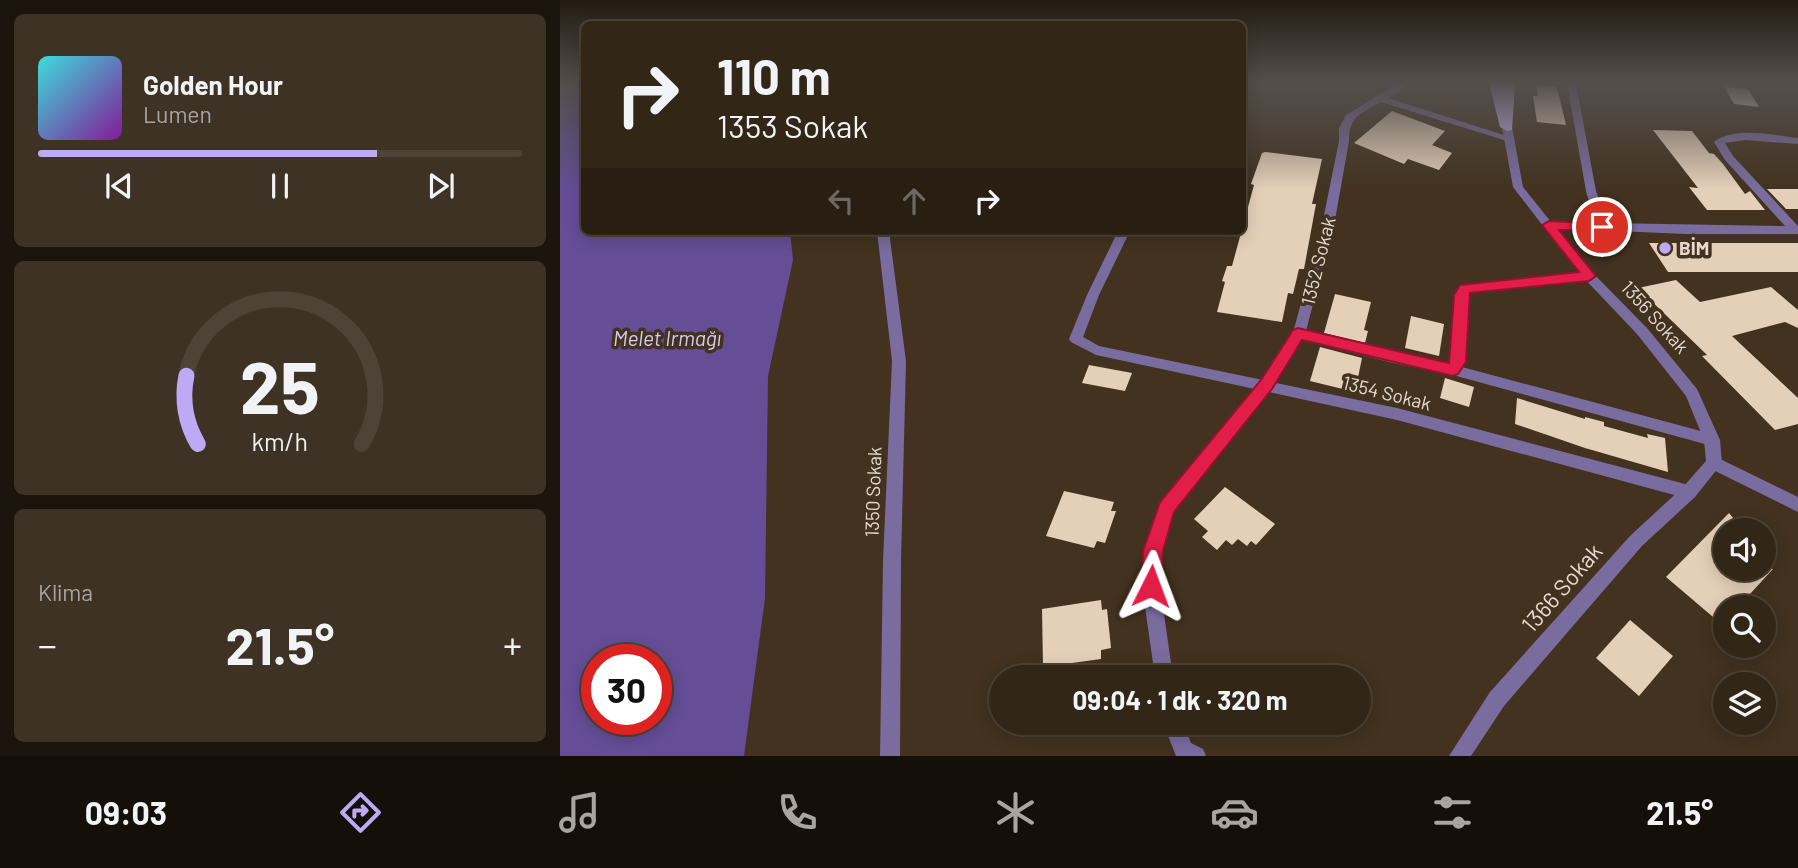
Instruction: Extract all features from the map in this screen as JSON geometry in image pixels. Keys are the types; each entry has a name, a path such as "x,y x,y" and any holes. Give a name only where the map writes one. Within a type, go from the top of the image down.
{"highway":[{"path":"1504,118 1508,132"},
{"path":"1507,118 1508,132"}],"street":[{"name":"1352 Sokak","path":"1162,665 1151,586 1153,551 1166,508 1266,384 1298,334 1329,220 1344,128 1348,118"},
{"path":"1456,118 1508,132"},
{"path":"1577,118 1591,191 1602,227"},
{"name":"1356 Sokak","path":"1508,132 1518,187 1589,276 1642,331 1692,393 1712,440 1714,463"},
{"path":"1796,230 1729,158 1719,142 1723,139 1740,138 1798,141"},
{"path":"1549,225 1796,230"},
{"name":"1350 Sokak","path":"883,235 899,361 892,561 890,756"},
{"name":"1354 Sokak","path":"1122,235 1093,295 1076,339 1096,350 1266,384 1396,414 1689,492"},
{"path":"1453,370 1458,362 1461,295 1465,288 1589,276"},
{"path":"1298,334 1453,370 1712,440"},
{"path":"1714,463 1798,505"},
{"name":"1366 Sokak","path":"1459,756 1497,699 1636,541 1689,492 1714,463"},
{"path":"1178,735 1184,750 1196,756"}],"water":[{"name":"Melet Irmağı","path":"560,118 581,118 581,235 790,235 793,260 768,376 765,598 744,756 560,756"}],"building":[{"path":"1383,118 1411,118 1445,131 1432,145 1452,153 1439,170 1408,159 1404,164 1354,143"},
{"path":"1536,118 1564,118 1566,125 1537,122"},
{"path":"1653,130 1692,131 1709,153 1714,154 1723,164 1745,194 1750,191 1765,210 1707,210 1689,187 1698,188"},
{"path":"1262,153 1322,159 1312,204 1316,204 1304,269 1299,269 1293,294 1288,293 1282,322 1217,312 1227,266 1232,266 1240,235 1246,235 1246,214 1254,185 1251,184"},
{"path":"1767,189 1798,189 1798,209 1786,209"},
{"path":"1649,243 1798,243 1798,272 1668,272"},
{"path":"1676,280 1700,302 1771,287 1798,310 1798,328 1785,322 1732,336 1798,398 1798,424 1775,430 1702,356 1707,355 1638,288"},
{"path":"1335,294 1371,302 1364,330 1368,331 1365,343 1324,333"},
{"path":"1411,316 1444,324 1439,356 1405,348"},
{"path":"1320,347 1362,358 1355,392 1310,381"},
{"path":"1089,365 1132,373 1125,391 1082,383"},
{"path":"1445,378 1474,387 1469,407 1440,398"},
{"path":"1517,398 1585,419 1604,422 1604,426 1648,438 1647,434 1665,438 1668,472 1515,424"},
{"path":"1225,487 1275,524 1256,545 1251,541 1247,546 1238,539 1232,545 1226,540 1217,550 1202,537 1208,531 1194,519"},
{"path":"1064,491 1114,502 1111,511 1116,511 1105,543 1097,541 1094,548 1046,536"},
{"path":"1713,529 1713,581 1762,581 1749,595 1713,595 1713,617 1666,577"},
{"path":"1101,600 1102,610 1107,609 1111,648 1101,650 1101,659 1043,665 1042,609"},
{"path":"1630,620 1673,656 1639,696 1596,658"}],"place":[{"name":"BİM","path":"1665,248"}],"route":[{"path":"1151,586 1153,551 1166,508 1266,384 1298,334 1453,370 1458,362 1461,295 1465,288 1589,276 1549,225 1602,227"}]}
